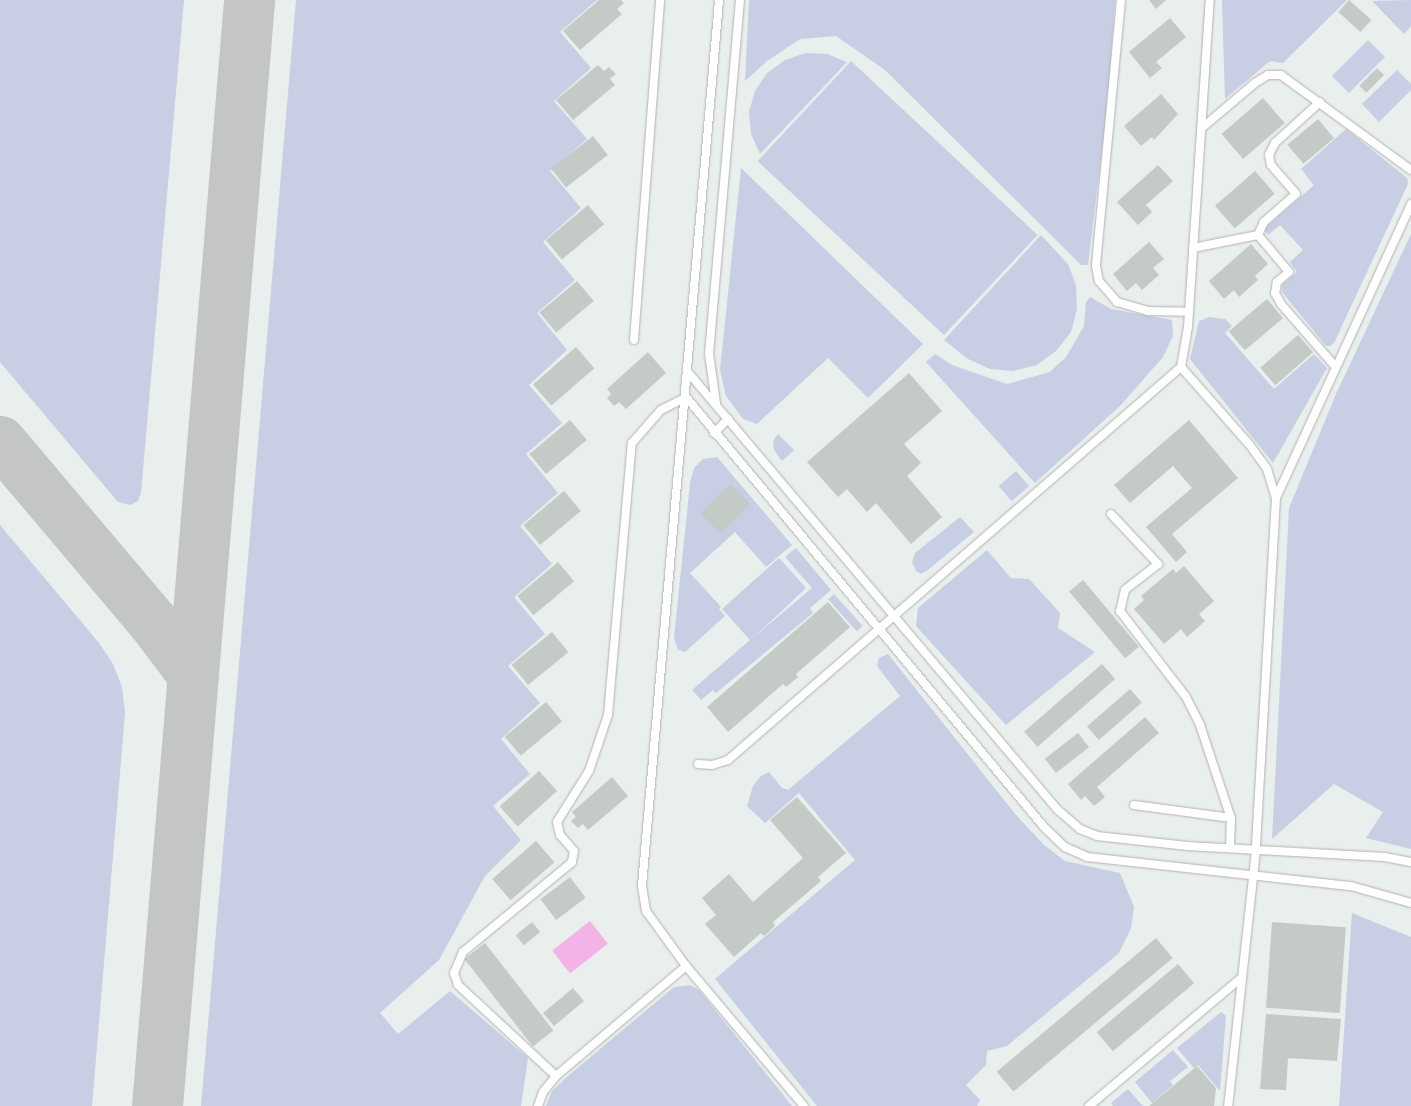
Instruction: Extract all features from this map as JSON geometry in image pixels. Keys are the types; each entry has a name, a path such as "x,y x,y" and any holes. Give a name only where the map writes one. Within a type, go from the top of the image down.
{"lane":[{"path":"634,340 660,0"},
{"path":"719,0 642,886 646,911 686,966 804,1106"},
{"path":"717,405 710,381 709,354 740,0"},
{"path":"1121,0 1098,274 1107,294 1117,302 1148,311 1187,312"},
{"path":"698,764 712,765 728,760 880,631 1181,366 1188,326 1187,312 1203,127 1210,0"},
{"path":"1203,127 1268,75 1280,75 1320,102 1411,170"},
{"path":"1258,235 1264,222 1296,194 1271,165 1269,155 1275,143 1320,102"},
{"path":"1228,1106 1251,873 1256,850 1276,498 1334,365 1411,204"},
{"path":"1193,248 1258,235"},
{"path":"1258,235 1289,272 1277,282 1275,293 1281,304 1334,365"},
{"path":"1181,366 1249,444 1267,469 1276,498"},
{"path":"687,372 717,405 1057,809 1080,829 1097,836 1256,850 1385,857 1411,862"},
{"path":"686,397 714,433 1044,827 1065,847 1087,857 1251,873 1351,886 1411,903"},
{"path":"556,1076 458,985 454,973 463,952 572,862 574,850 560,836 557,822 589,772 608,715 632,443 661,410 686,397"},
{"path":"714,433 728,419"},
{"path":"1111,514 1158,564 1125,590 1120,611 1186,697 1200,725 1232,818 1230,848"},
{"path":"1134,805 1232,818"},
{"path":"538,1106 543,1092 556,1076 686,966"},
{"path":"1089,1106 1240,979"}],"shaded area":[{"path":"0,0 184,0 141,493 138,501 130,505 118,502 0,362"},
{"path":"296,0 597,0 560,32 591,68 554,101 587,139 550,171 581,208 543,242 575,280 537,313 567,350 529,385 562,423 526,454 558,493 520,526 552,564 514,597 545,634 508,666 540,703 501,739 530,774 493,806 521,840 485,876 439,960 380,1013 398,1034 450,991 528,1058 521,1106 201,1106"},
{"path":"749,0 1115,0 1108,100 1088,265 1081,265 885,70 836,36 800,39 767,61 745,81"},
{"path":"1222,0 1347,0 1283,63 1270,61 1225,99"},
{"path":"1411,0 1411,26 1404,34 1372,1"},
{"path":"1368,40 1385,57 1349,93 1332,76"},
{"path":"806,53 827,54 847,62 760,154 751,134 749,112 755,91 767,73 785,60"},
{"path":"851,61 1037,235 944,335 758,161"},
{"path":"1397,70 1411,84 1411,90 1379,122 1362,104"},
{"path":"1346,129 1407,178 1408,184 1334,343 1326,346 1282,292 1282,285 1297,272 1290,262 1303,250 1280,225 1268,235 1264,229 1314,185 1301,169"},
{"path":"741,168 923,344 868,398 828,358 757,424 743,419 726,396 720,370"},
{"path":"1411,234 1411,849 1366,838 1383,812 1334,784 1272,839 1289,508 1336,394"},
{"path":"1041,235 1068,264 1076,285 1077,309 1071,332 1056,351 1037,365 1013,371 990,369 968,359 944,340"},
{"path":"1090,297 1111,309 1172,320 1173,336 1163,357 1121,405 1035,483 926,362 935,354 952,365 1007,384 1050,372 1066,357 1084,326 1086,302"},
{"path":"1209,317 1225,319 1232,326 1225,333 1274,389 1314,354 1327,368 1273,463 1190,359 1199,321"},
{"path":"778,434 794,450 782,461 774,450 773,441"},
{"path":"717,457 792,545 766,567 735,532 690,573 721,607 719,609 725,616 685,652 678,650 674,638 690,483 694,468 703,459"},
{"path":"1016,471 1029,486 1012,501 999,486"},
{"path":"960,517 974,532 928,570 921,574 916,571 912,562 915,553"},
{"path":"0,525 99,643 113,664 122,687 125,713 92,1106 0,1106"},
{"path":"796,548 831,590 810,608 813,613 716,693 713,690 701,700 692,690 750,640 722,609 779,558 806,588 753,638 812,588 785,557"},
{"path":"987,550 1011,578 1029,579 1060,613 1058,628 1095,652 1006,725 916,626 918,608"},
{"path":"834,594 863,626 857,631 828,599"},
{"path":"888,654 1016,815 1044,845 1065,861 1120,873 1134,907 1131,928 1119,953 1007,1046 987,1051 986,1065 966,1085 980,1100 977,1106 817,1106 715,979 855,860 799,793 765,823 747,806 753,786 761,776 769,772 782,788 788,790 900,696 877,666 879,658"},
{"path":"1352,913 1411,937 1411,1106 1339,1106"},
{"path":"590,921 608,944 570,973 552,951"},
{"path":"690,985 699,990 792,1106 546,1106 552,1091 568,1076 674,987"},
{"path":"1221,1012 1226,1016 1220,1091 1198,1065 1194,1068 1177,1048"},
{"path":"1173,1050 1188,1067 1170,1081 1173,1085 1152,1103 1135,1082"},
{"path":"1128,1089 1143,1106 1113,1106 1111,1103"}],"building":[{"path":"599,0 621,0 624,3 617,9 622,14 580,50 563,31"},
{"path":"1149,0 1166,0 1156,9"},
{"path":"1349,0 1371,20 1361,32 1338,12"},
{"path":"1170,18 1186,37 1156,62 1162,68 1150,78 1129,52"},
{"path":"598,65 604,71 609,67 616,74 610,79 615,85 573,120 556,100"},
{"path":"1377,68 1384,75 1366,93 1359,86"},
{"path":"1161,94 1178,114 1154,140 1152,137 1141,146 1124,126"},
{"path":"1263,98 1285,123 1243,159 1221,134"},
{"path":"1318,119 1334,138 1303,164 1287,145"},
{"path":"593,136 608,155 566,188 551,169"},
{"path":"1158,165 1173,181 1146,205 1152,212 1138,225 1117,202"},
{"path":"1255,171 1275,194 1235,228 1215,206"},
{"path":"588,205 604,224 562,260 546,240"},
{"path":"1149,242 1164,259 1153,268 1159,275 1142,290 1136,283 1127,291 1113,274"},
{"path":"1251,244 1268,264 1255,276 1258,280 1239,297 1234,290 1224,299 1209,281"},
{"path":"577,281 594,301 556,332 539,312"},
{"path":"1267,299 1283,318 1245,350 1229,331"},
{"path":"1298,335 1313,352 1275,385 1260,368"},
{"path":"576,347 594,368 551,406 533,384"},
{"path":"648,352 666,373 626,409 619,402 614,406 607,398 611,394 607,389"},
{"path":"909,373 942,411 904,444 921,463 907,476 942,517 911,544 876,503 867,512 847,489 838,497 807,462"},
{"path":"570,420 587,440 546,474 529,454"},
{"path":"1189,420 1238,478 1172,534 1187,552 1176,562 1146,527 1192,488 1173,466 1130,503 1114,485"},
{"path":"731,484 750,504 720,533 701,513"},
{"path":"564,491 581,511 540,545 523,525"},
{"path":"558,562 574,581 533,615 517,596"},
{"path":"1184,566 1214,601 1199,614 1205,621 1187,637 1181,629 1164,644 1134,609 1144,600 1141,596 1173,569 1176,573"},
{"path":"1083,580 1139,647 1125,658 1069,592"},
{"path":"828,602 850,627 796,674 798,677 786,687 783,684 728,732 707,707"},
{"path":"552,632 568,652 528,685 512,665"},
{"path":"1102,664 1115,679 1037,747 1024,732"},
{"path":"1130,689 1142,703 1099,740 1087,726"},
{"path":"546,702 562,721 521,756 505,737"},
{"path":"1145,717 1159,733 1097,787 1105,797 1094,806 1085,796 1081,800 1068,784"},
{"path":"1078,733 1089,747 1056,773 1045,759"},
{"path":"539,771 557,791 518,827 500,806"},
{"path":"612,777 628,796 588,830 583,824 578,828 571,821 576,817 572,812"},
{"path":"797,797 846,853 818,877 821,881 773,922 775,926 764,936 761,933 734,957 705,924 716,915 702,898 729,874 753,902 803,858 770,820"},
{"path":"536,841 554,862 511,900 492,879"},
{"path":"570,877 586,898 556,920 540,899"},
{"path":"532,922 540,932 524,945 516,935"},
{"path":"1272,922 1346,927 1340,1013 1266,1008"},
{"path":"1156,938 1173,958 1013,1092 997,1072"},
{"path":"485,943 553,1030 533,1046 465,959"},
{"path":"1178,964 1194,983 1113,1051 1097,1032"},
{"path":"573,988 584,1001 554,1026 543,1013"},
{"path":"1266,1014 1341,1019 1337,1061 1288,1058 1286,1090 1260,1089"},
{"path":"1197,1066 1216,1088 1214,1106 1149,1106"}],"taxiway":[{"path":"157,1106 249,0"},
{"path":"0,441 153,622 193,675"}]}
